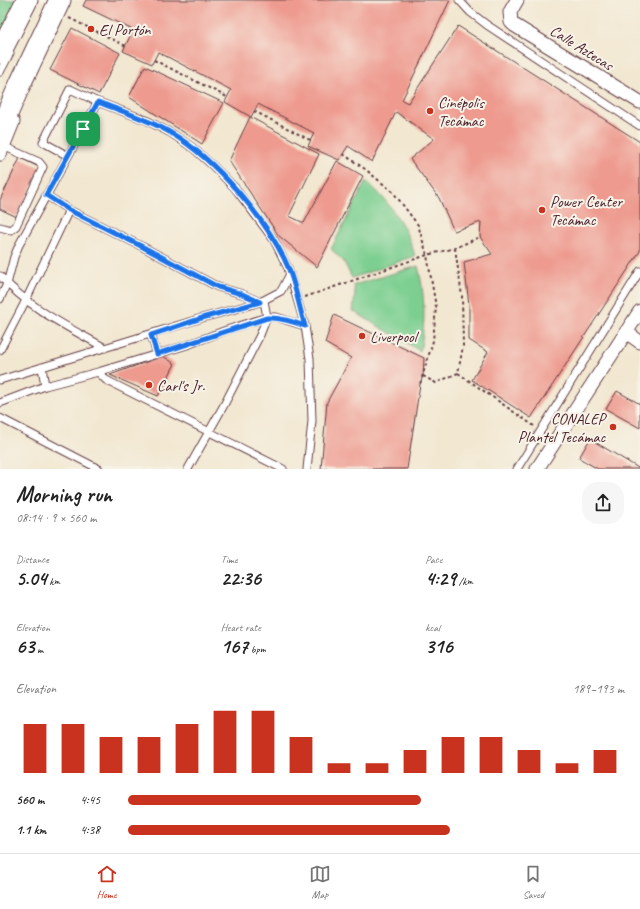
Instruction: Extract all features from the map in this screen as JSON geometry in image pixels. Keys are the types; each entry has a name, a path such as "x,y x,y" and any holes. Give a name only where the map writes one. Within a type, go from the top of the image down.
{"main road":[{"path":"7,49 27,0"},
{"path":"3,139 21,82 62,8"}],"street":[{"path":"3,139 62,8 71,0"},
{"name":"Calle Aztecas","path":"517,0 510,12 510,17 514,25 640,102"},
{"path":"537,469 640,311"},
{"path":"626,332 640,342"}],"lane":[{"path":"459,0 470,12 487,25 640,126"},
{"path":"0,72 7,49"},
{"path":"68,156 43,142 70,89 98,102 137,116 171,133 193,148 235,188 274,240 290,274 305,326 310,359 312,392 312,421 307,469"},
{"path":"0,299 7,284 19,244 98,102"},
{"path":"0,227 11,230 16,226 43,167 39,162 3,139"},
{"path":"46,195 69,210 218,287 262,301"},
{"path":"0,350 26,300 69,210"},
{"path":"517,469 640,271"},
{"path":"0,380 262,301 281,291 290,274"},
{"path":"0,276 26,300 49,317 106,348"},
{"path":"188,469 227,399 260,335 267,318 262,301"},
{"path":"0,403 45,386 157,354 267,318 276,317 293,321 305,326"},
{"path":"151,335 157,354"},
{"path":"42,367 45,386"},
{"path":"98,372 106,380 208,433 283,469"},
{"path":"0,418 99,469"}],"path":[{"path":"62,8 126,46"},
{"path":"154,60 227,97"},
{"path":"254,110 310,140"},
{"path":"343,154 393,192 418,225 427,255 436,307 433,341 420,384"},
{"path":"297,300 427,255 455,248 480,237"},
{"path":"455,248 462,296 463,346 458,373"},
{"path":"423,376 436,383 458,373"},
{"path":"458,373 541,430"}],"green space":[{"path":"0,0 18,0 0,39"},
{"path":"366,181 390,206 396,215 412,245 415,256 352,278 344,262 331,249"},
{"path":"418,266 424,308 420,351 353,311 355,294 354,285"}],"building":[{"name":"Power Center Tecámac","path":"86,0 450,0 402,100 408,103 458,26 640,142 640,251 531,418 472,380 488,352 469,340 469,305 464,262 492,254 480,237 481,222 454,231 439,198 410,159 434,139 396,112 372,162 348,146 339,160 308,146 314,133 258,104 251,117 225,102 231,90 158,52 152,64 123,51 133,30 83,6"},
{"path":"72,28 120,53 99,94 50,70"},
{"path":"145,66 224,103 202,144 129,97"},
{"path":"250,117 319,154 289,216 304,223 337,161 363,176 317,267 279,236 229,161"},
{"path":"20,158 41,168 17,217 0,209 0,200"},
{"path":"334,315 424,358 423,376 420,384 407,469 321,469 327,402 351,358 325,343"},
{"name":"Carl's Jr.","path":"163,356 175,364 158,396 110,375"},
{"path":"617,391 640,404 640,428 606,409"},
{"path":"590,439 640,469 598,469 579,458"}],"place":[{"name":"El Portón","path":"91,29"},
{"name":"Cinépolis Tecámac","path":"430,111"},
{"name":"Power Center Tecámac","path":"542,210"},
{"name":"Liverpool","path":"362,336"},
{"name":"Carl's Jr.","path":"149,385"},
{"name":"CONALEP Plantel Tecámac","path":"613,427"}],"route":[{"path":"98,102 146,120 171,133 193,148 235,188 274,240 288,268 305,326 293,321 276,317 267,318 157,354 151,335 202,318 260,302 242,294 218,287 69,210 46,195 83,129 98,102"}]}
